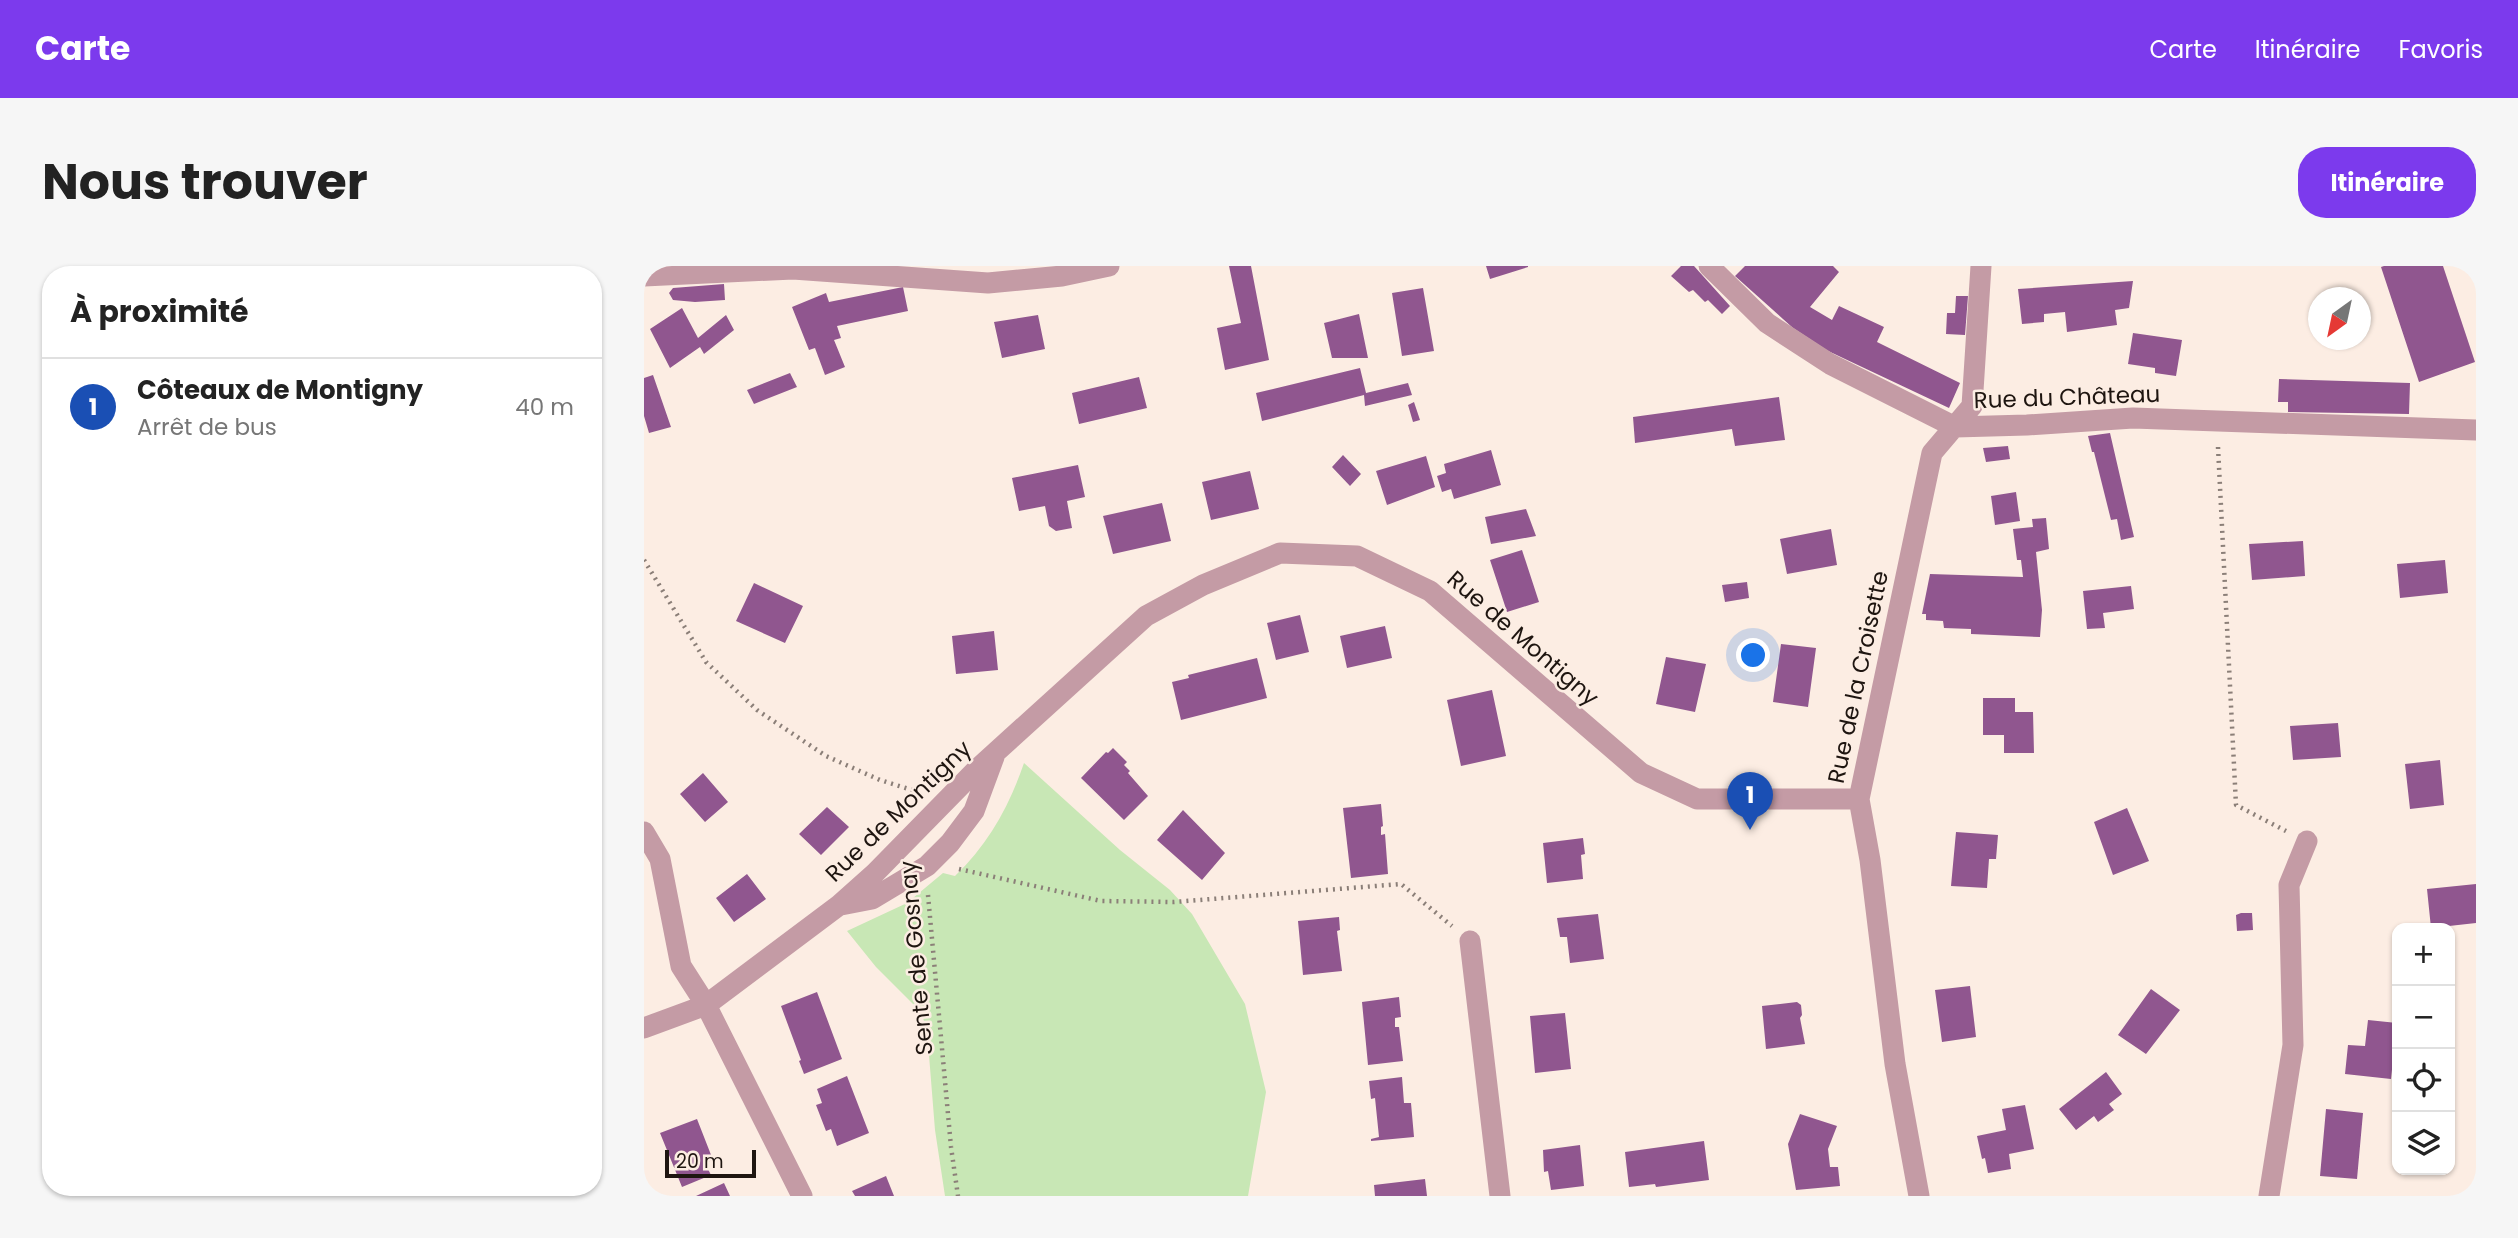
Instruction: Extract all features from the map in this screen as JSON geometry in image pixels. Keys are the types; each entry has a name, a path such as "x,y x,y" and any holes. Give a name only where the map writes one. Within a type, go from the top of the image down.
{"street":[{"path":"644,276 793,269 988,284 1062,276 1108,266"},
{"name":"Rue du Château","path":"1709,266 1767,323 1830,364 1955,426 2027,425 2133,418 2476,430"},
{"name":"Rue de la Croisette","path":"1919,1196 1895,1064 1870,860 1859,799 1932,453 1972,407 1981,266"},
{"name":"Rue de Montigny","path":"644,1028 706,1005 838,906 876,873 975,771 1146,615 1203,585 1280,553 1357,556 1430,591 1640,773 1697,799 1859,799"},
{"name":"Rue de Montigny","path":"838,906 872,899 927,866 950,843 974,811 995,755"},
{"path":"644,832 660,859 681,966 706,1005 802,1196"},
{"path":"2269,1196 2293,1045 2289,885 2307,841"},
{"path":"1470,942 1500,1196"}],"path":[{"path":"2217,421 2236,805 2307,841"},
{"name":"Sente de Gosnay","path":"644,560 706,662 757,710 825,756 880,780 915,791 919,828"},
{"path":"927,866 961,869 1101,901 1174,902 1401,884 1470,942"},
{"name":"Sente de Gosnay","path":"927,866 951,1147 958,1196"}],"green space":[{"path":"1024,763 1120,850 1170,890 1192,914 1245,1004 1266,1092 1248,1196 945,1196 935,1130 927,1030 921,1012 876,967 847,931 907,903 943,873 955,876 978,851 996,824 1012,795"}],"building":[{"path":"1229,266 1251,266 1269,360 1225,370 1217,328 1241,323"},
{"path":"1486,266 1528,266 1528,267 1490,279"},
{"path":"1681,266 1694,266 1730,306 1722,314 1693,290 1689,292 1671,276"},
{"path":"1745,266 1833,266 1839,272 1810,307 1832,320 1839,306 1884,327 1877,342 1960,383 1949,408 1826,350 1793,328 1735,276"},
{"path":"2443,266 2475,362 2419,382 2381,267"},
{"path":"2133,281 2129,308 2115,310 2117,325 2067,332 2065,312 2044,314 2044,322 2022,324 2018,289"},
{"path":"724,284 725,300 673,300 669,293 673,288"},
{"path":"903,287 908,311 837,326 841,338 834,340 845,367 825,375 815,348 809,350 792,307 826,293 829,302"},
{"path":"1423,288 1434,351 1402,356 1392,293"},
{"path":"1956,296 1968,296 1965,335 1946,334 1947,313 1955,313"},
{"path":"682,308 698,338 726,315 734,330 704,354 700,347 670,368 650,329"},
{"path":"1359,314 1368,358 1332,358 1324,323"},
{"path":"1038,315 1045,349 1002,358 994,322"},
{"path":"2133,333 2182,340 2176,376 2155,373 2155,368 2128,364"},
{"path":"1360,368 1366,393 1408,383 1412,395 1365,406 1364,395 1262,421 1256,393"},
{"path":"790,373 797,387 754,404 747,390"},
{"path":"653,375 671,427 649,433 644,416 644,378"},
{"path":"1139,377 1147,408 1079,424 1072,393"},
{"path":"2279,379 2410,383 2409,414 2288,412 2288,402 2278,402"},
{"path":"1779,397 1785,440 1735,446 1732,429 1635,443 1633,417"},
{"path":"1414,402 1420,420 1413,422 1408,405"},
{"path":"2110,433 2134,537 2121,540 2117,519 2111,520 2088,436"},
{"path":"2008,446 2010,459 1986,462 1983,448"},
{"path":"1491,450 1501,485 1454,499 1451,489 1442,492 1437,476 1446,473 1444,464"},
{"path":"1343,455 1361,474 1350,486 1332,467"},
{"path":"1426,456 1435,487 1387,505 1376,471"},
{"path":"1078,465 1085,497 1067,501 1072,528 1056,531 1049,526 1045,506 1019,511 1012,478"},
{"path":"1250,471 1259,509 1211,520 1202,482"},
{"path":"2016,492 2020,521 1995,525 1991,496"},
{"path":"1162,503 1171,541 1113,554 1103,516"},
{"path":"1526,509 1536,536 1491,544 1485,517"},
{"path":"2046,518 2049,549 2036,552 2042,610 2040,637 1971,634 1971,629 1944,628 1943,621 1926,620 1926,614 1922,614 1930,574 2023,577 2021,560 2017,560 2013,529 2033,527 2032,519"},
{"path":"1831,529 1837,565 1787,574 1780,539"},
{"path":"2303,541 2305,576 2252,580 2249,544"},
{"path":"1522,550 1539,602 1507,612 1490,560"},
{"path":"2445,560 2448,593 2400,598 2397,564"},
{"path":"1747,582 1749,598 1725,602 1722,585"},
{"path":"754,583 803,606 785,643 736,621"},
{"path":"2131,586 2134,609 2103,613 2105,628 2087,629 2083,591"},
{"path":"1300,615 1309,652 1276,660 1267,623"},
{"path":"1385,626 1392,658 1347,668 1340,636"},
{"path":"994,631 998,670 956,674 952,636"},
{"path":"1781,644 1816,648 1808,707 1773,702"},
{"path":"1666,657 1706,664 1695,712 1656,704"},
{"path":"1257,658 1267,698 1181,720 1172,682 1189,678 1188,675"},
{"path":"1492,690 1506,756 1461,766 1447,700"},
{"path":"1983,698 2015,698 2015,712 2033,712 2034,753 2004,753 2004,735 1983,735"},
{"path":"2338,723 2341,757 2293,760 2290,726"},
{"path":"1113,748 1127,762 1124,765 1130,771 1128,773 1148,796 1124,820 1081,778"},
{"path":"2440,760 2444,805 2410,809 2405,764"},
{"path":"703,773 728,802 705,822 680,794"},
{"path":"1381,804 1381,835 1385,834 1388,874 1351,878 1343,808"},
{"path":"827,807 849,827 821,855 799,834"},
{"path":"2127,808 2149,861 2113,875 2094,822"},
{"path":"1183,810 1225,853 1202,880 1157,840"},
{"path":"1956,832 1998,835 1996,859 1989,859 1987,888 1951,886"},
{"path":"1583,838 1583,879 1547,883 1543,843"},
{"path":"747,874 766,899 734,922 716,898"},
{"path":"2476,884 2476,923 2455,925 2455,923 2430,923 2427,889"},
{"path":"2252,913 2253,930 2237,931 2236,915"},
{"path":"1598,914 1604,959 1570,963 1567,937 1560,937 1557,918"},
{"path":"1339,917 1340,930 1337,931 1342,971 1303,975 1298,921"},
{"path":"1970,986 1976,1037 1942,1042 1935,990"},
{"path":"2151,989 2180,1010 2146,1054 2118,1035"},
{"path":"817,992 842,1059 804,1074 781,1006"},
{"path":"1399,997 1401,1017 1395,1018 1395,1027 1399,1027 1403,1061 1368,1065 1362,1002"},
{"path":"1797,1002 1801,1005 1800,1018 1805,1044 1766,1049 1762,1006"},
{"path":"1565,1013 1571,1069 1535,1073 1530,1016"},
{"path":"2368,1020 2392,1022 2391,1079 2345,1074 2348,1045 2365,1046"},
{"path":"2106,1072 2122,1094 2109,1104 2114,1110 2098,1122 2094,1116 2076,1130 2059,1109"},
{"path":"847,1076 869,1133 837,1146 831,1129 826,1131 816,1105 822,1103 817,1089"},
{"path":"1402,1077 1404,1103 1411,1103 1414,1137 1371,1141 1379,1137 1375,1098 1371,1099 1369,1081"},
{"path":"2025,1105 2034,1149 2009,1154 2011,1169 1988,1173 1977,1136 2006,1130 2002,1109"},
{"path":"2326,1109 2363,1113 2357,1179 2320,1176"},
{"path":"1800,1114 1837,1126 1828,1149 1830,1167 1838,1167 1840,1186 1796,1190 1788,1144"},
{"path":"697,1119 713,1160 705,1163 711,1175 682,1187 660,1133"},
{"path":"1704,1141 1709,1180 1656,1187 1655,1184 1629,1187 1625,1152"},
{"path":"1580,1145 1584,1186 1551,1190 1548,1171 1544,1172 1543,1150"},
{"path":"886,1176 894,1196 855,1196 852,1191"},
{"path":"1425,1179 1427,1196 1375,1196 1374,1185"},
{"path":"724,1183 730,1196 696,1196"}],"place":[{"name":"Côteaux de Montigny","path":"1750,830"}]}
